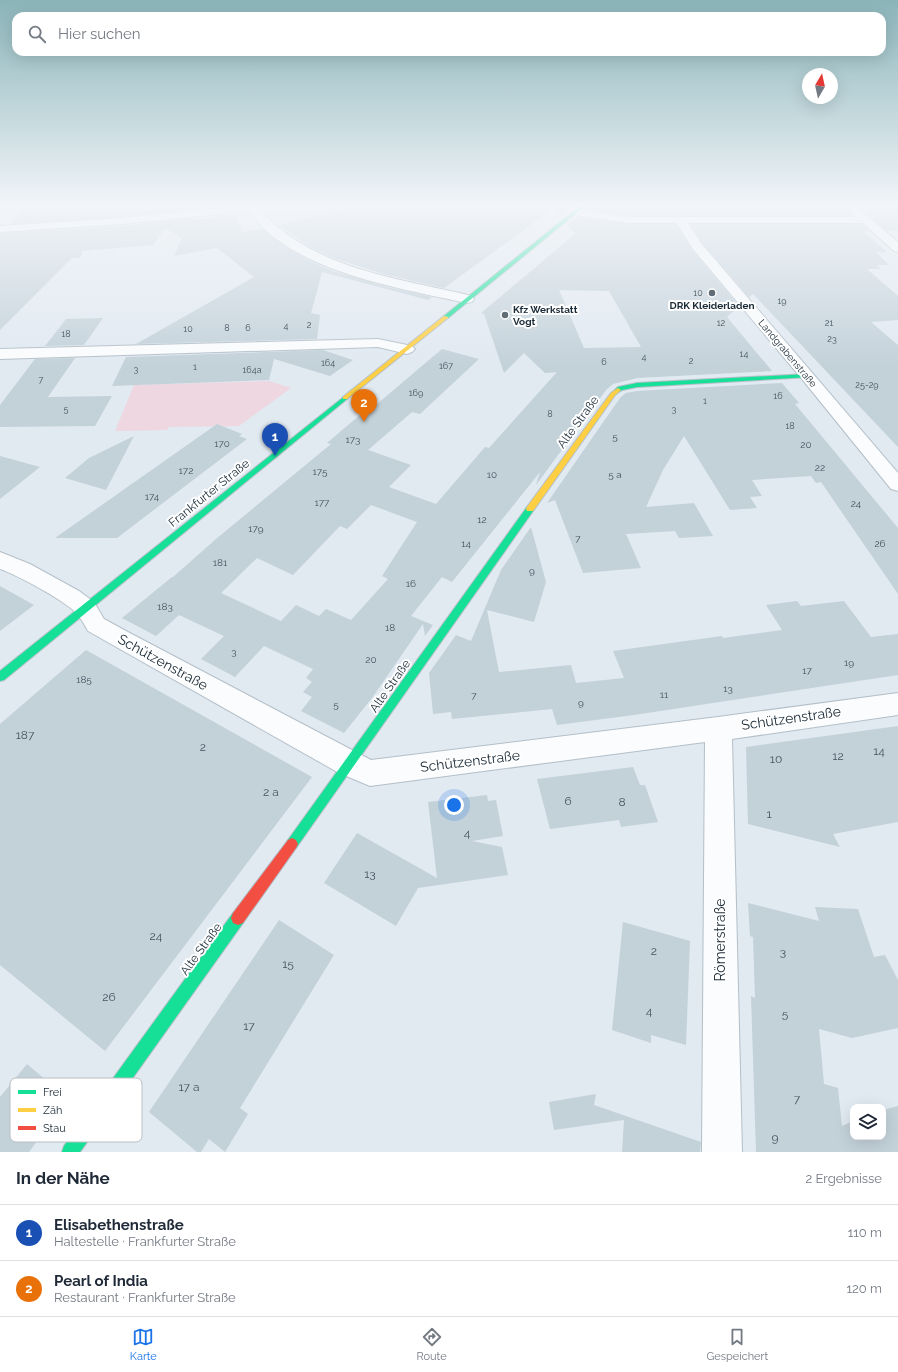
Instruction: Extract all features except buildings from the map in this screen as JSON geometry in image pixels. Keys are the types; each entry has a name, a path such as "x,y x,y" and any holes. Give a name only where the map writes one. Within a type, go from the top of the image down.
{"main road":[{"name":"Frankfurter Straße","path":"0,677 516,260"},
{"name":"Alte Straße","path":"123,1078 350,764 502,546 609,400 620,388 637,385 808,376"},
{"name":"Alte Straße","path":"70,1152 77,1142"}],"street":[{"path":"326,260 337,265 386,280 467,299"},
{"name":"Landgrabenstraße","path":"709,260 808,376 898,486"},
{"path":"0,354 378,343 407,349"},
{"path":"0,560 29,573 86,608"},
{"name":"Schützenstraße","path":"86,608 96,625 350,764 370,773 718,729 898,704"},
{"name":"Römerstraße","path":"718,729 722,1152"}],"shaded area":[{"path":"269,381 291,388 239,426 169,427 167,430 115,431 134,385"}],"traffic: fast":[{"path":"446,317 517,260"},
{"path":"618,390 620,388 637,385 808,376"},
{"path":"0,677 345,398"},
{"path":"292,844 530,509"},
{"path":"123,1078 238,918"},
{"path":"70,1152 77,1142"}],"traffic: slow":[{"path":"345,398 446,317"},
{"path":"530,509 613,394 618,390"}],"traffic: jam":[{"path":"238,918 292,844"}],"place":[{"name":"DRK Kleiderladen","path":"712,293"},
{"name":"Kfz Werkstatt Vogt","path":"505,315"},
{"name":"Pearl of India","path":"364,422"},
{"name":"Elisabethenstraße","path":"275,456"}]}
